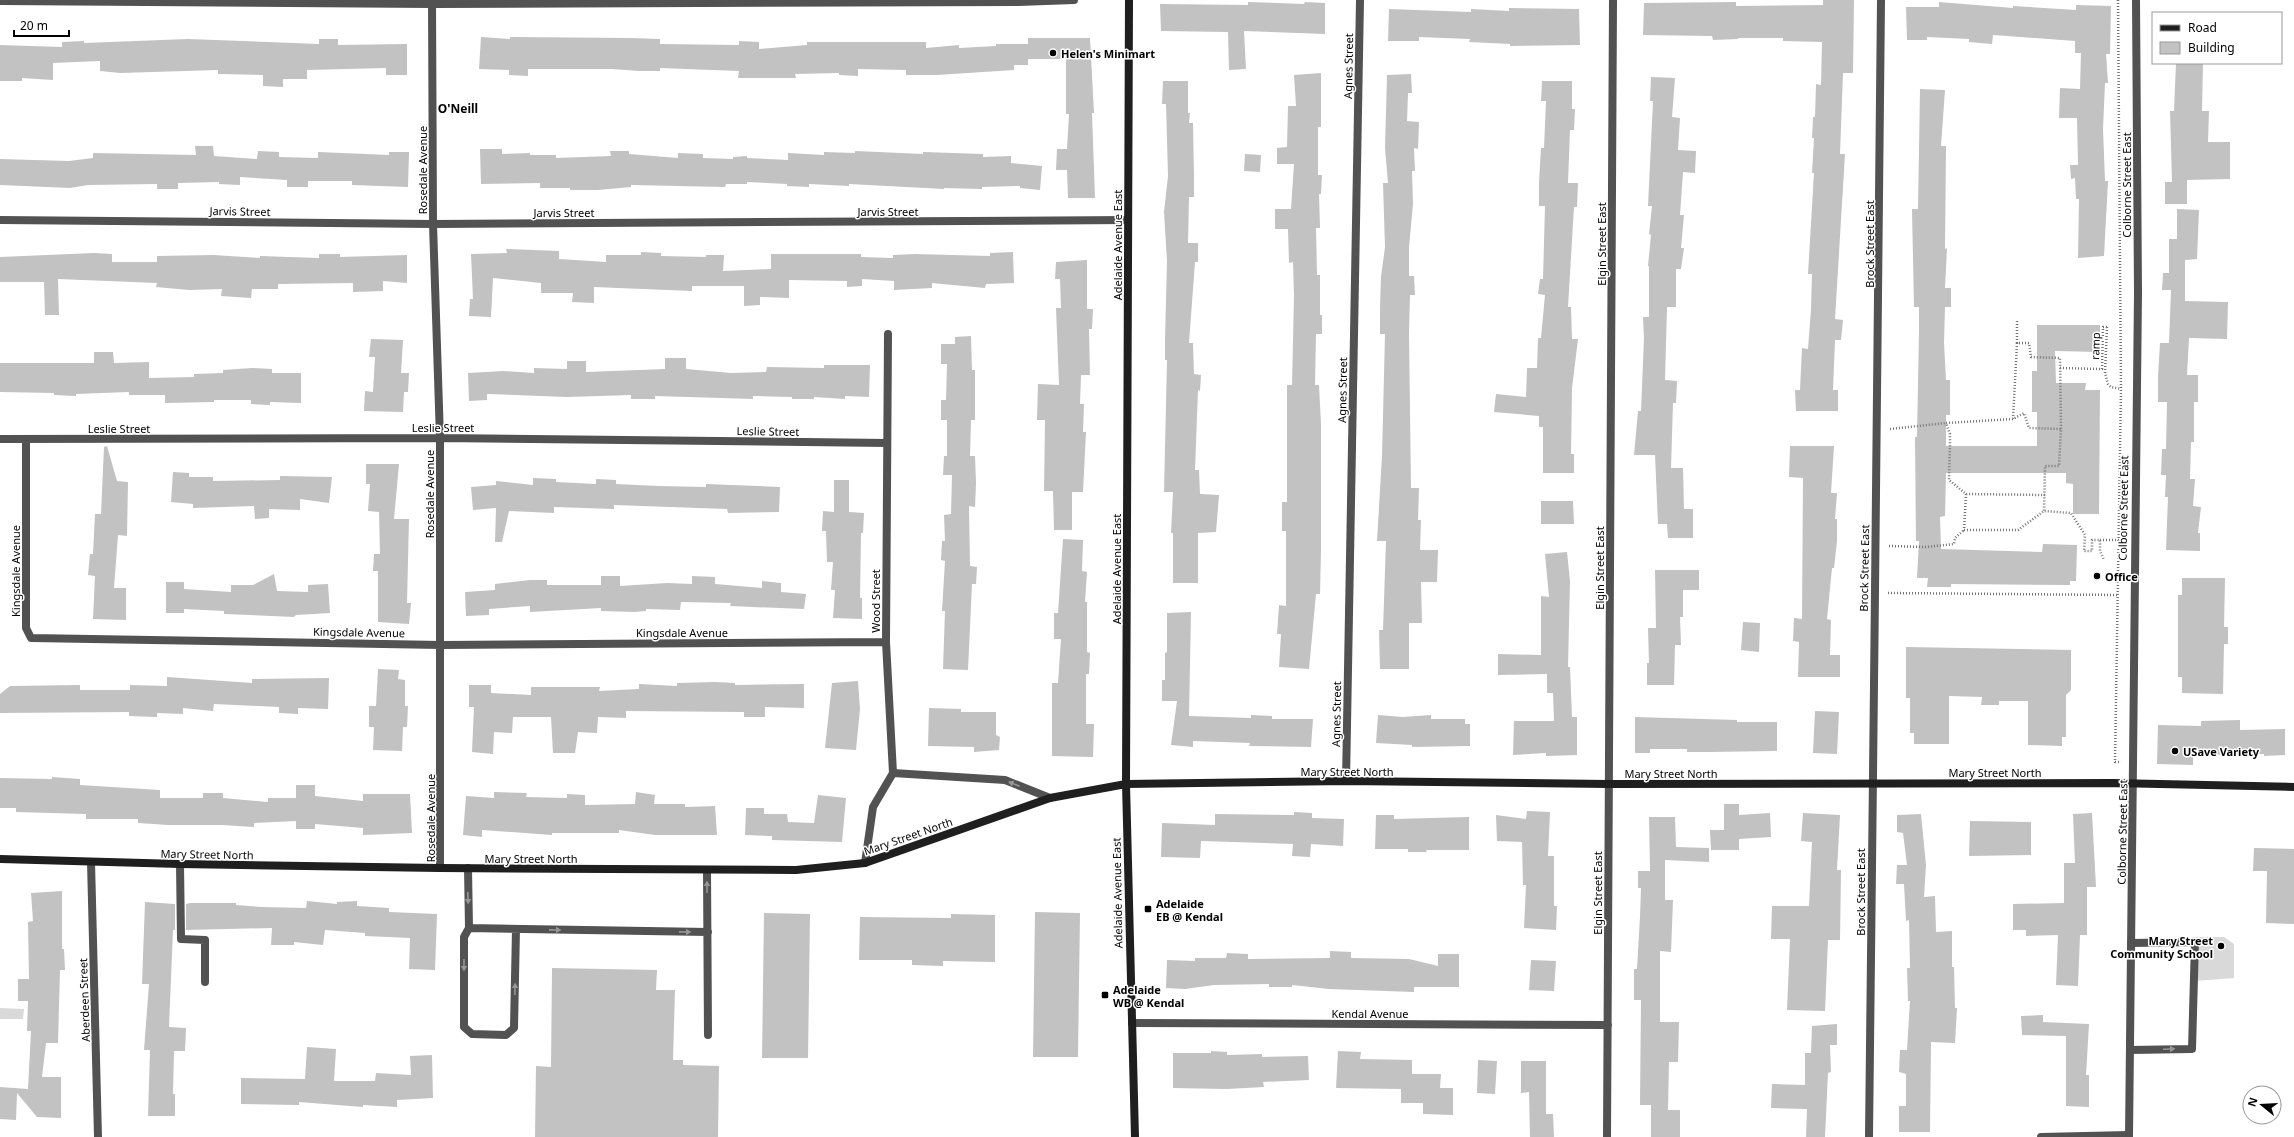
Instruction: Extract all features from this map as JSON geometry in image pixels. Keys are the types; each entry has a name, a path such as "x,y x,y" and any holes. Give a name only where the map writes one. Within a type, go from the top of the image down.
{"street":[{"path":"0,1 1018,2 1074,0"},
{"name":"Adelaide Avenue East","path":"1129,0 1126,784 1135,1137"},
{"name":"Agnes Street","path":"1346,781 1360,0"},
{"name":"Elgin Street East","path":"1608,1137 1613,0"},
{"name":"Brock Street East","path":"1868,1137 1871,783 1878,430 1881,0"},
{"name":"Colborne Street East","path":"2129,1136 2138,293 2136,0"},
{"name":"Rosedale Avenue","path":"432,2 433,224 440,438 440,868"},
{"name":"Jarvis Street","path":"0,220 433,224 1128,220"},
{"name":"Wood Street","path":"888,334 886,642 893,773"},
{"name":"Leslie Street","path":"0,439 440,438 887,443"},
{"name":"Kingsdale Avenue","path":"26,440 26,628 31,638 441,645 886,642"},
{"path":"866,863 873,807 893,773 1005,780 1050,798"},
{"name":"Mary Street North","path":"0,859 180,864 440,868 796,870 866,863 1050,798 1126,784 1346,781 1609,784 2133,784 2294,787"},
{"name":"Aberdeen Street","path":"91,862 98,1137"},
{"path":"180,864 181,939 205,940 206,982"},
{"path":"468,868 469,928 464,937 464,1027 472,1034 506,1035 514,1028 516,929"},
{"path":"707,870 708,1035"},
{"path":"469,928 708,932"},
{"path":"2130,1050 2192,1049 2195,942 2131,943"},
{"name":"Kendal Avenue","path":"1132,1023 1608,1025"},
{"path":"2041,1137 2129,1136"}],"path":[{"path":"2115,762 2116,610 2118,596 2121,389 2118,0"},
{"path":"2013,419 2017,321"},
{"name":"ramp","path":"2060,368 2102,369 2104,327 2107,327 2106,378 2111,387 2121,389"},
{"path":"2017,343 2029,343 2030,357 2060,358 2061,429 2059,466 2045,466 2044,511"},
{"path":"1878,430 1946,423 2013,419 2024,413 2029,428 2061,429"},
{"path":"1946,423 1950,434 1948,480 1966,494 2044,495"},
{"path":"1964,530 1966,494"},
{"path":"1905,546 1954,544 1955,538 1964,530 2018,530 2044,511 2071,513 2085,535 2084,551 2092,551 2092,540 2119,540"},
{"path":"2100,540 2100,551 2104,560"},
{"path":"1874,593 2118,596 2134,594"}],"shaded area":[{"path":"2192,937 2224,937 2234,944 2234,978 2195,981"},
{"path":"0,1008 24,1009 23,1019 0,1019"}],"building":[{"path":"1823,0 1854,0 1853,73 1843,73 1840,154 1845,154 1835,319 1843,320 1841,340 1835,340 1833,390 1838,390 1838,411 1796,411 1795,390 1800,390 1802,348 1808,349 1811,309 1812,274 1808,274 1814,173 1812,173 1814,138 1812,138 1813,117 1815,117 1816,84 1821,85 1822,42 1783,41 1783,38 1738,38 1713,40 1712,36 1643,35 1644,3 1736,2 1736,6 1823,5"},
{"path":"1248,2 1304,4 1305,2 1325,3 1325,34 1244,31 1246,69 1229,70 1228,32 1161,31 1160,4 1248,5"},
{"path":"1939,2 2013,8 2013,6 2076,10 2076,5 2111,6 2110,54 2106,54 2108,83 2105,83 2103,129 2105,181 2108,181 2104,256 2078,258 2079,199 2076,199 2075,178 2071,179 2070,165 2078,165 2077,118 2059,118 2060,88 2080,89 2081,53 2075,53 2075,41 1993,35 1992,44 1969,42 1969,39 1927,37 1927,40 1907,40 1906,7 1939,7"},
{"path":"1509,8 1579,9 1580,45 1510,46 1510,44 1469,42 1470,39 1419,37 1419,41 1388,41 1389,9 1471,12 1471,9 1509,11"},
{"path":"481,37 510,39 510,37 660,39 660,44 739,45 739,41 759,42 759,49 807,45 807,42 926,42 926,48 959,45 959,48 996,46 996,44 1028,44 1028,38 1090,38 1094,113 1092,113 1095,198 1068,198 1067,170 1056,170 1057,149 1067,149 1069,114 1066,114 1066,59 1028,59 1028,65 1014,65 1014,70 937,75 906,75 906,70 858,69 858,76 839,75 839,73 795,74 796,78 738,78 739,71 660,68 660,71 612,69 528,69 528,76 509,75 509,70 479,69"},
{"path":"188,39 319,44 319,39 338,39 338,45 407,44 407,75 386,75 386,68 307,70 307,79 283,79 283,87 263,86 263,75 218,74 218,70 120,73 100,71 100,61 53,63 53,80 22,78 22,81 0,81 0,45 62,47 62,42 84,41 84,43"},
{"path":"2176,64 2203,64 2202,111 2209,111 2208,142 2230,142 2230,179 2187,180 2187,204 2165,204 2165,182 2172,182 2170,111 2174,111"},
{"path":"1321,73 1321,127 1318,127 1318,175 1322,175 1321,194 1319,194 1320,228 1316,228 1317,275 1320,275 1320,315 1322,315 1322,334 1316,334 1315,385 1319,385 1321,424 1321,550 1320,594 1316,594 1309,669 1279,667 1281,634 1277,634 1279,605 1286,606 1286,531 1282,531 1282,502 1287,502 1287,385 1292,385 1294,296 1293,262 1289,263 1288,229 1275,229 1275,209 1291,209 1294,164 1277,164 1277,148 1287,147 1288,106 1296,106 1294,75"},
{"path":"1411,74 1412,93 1408,93 1407,121 1419,122 1418,149 1414,148 1415,171 1412,171 1413,204 1409,247 1409,276 1414,276 1415,295 1410,295 1409,333 1411,488 1419,488 1418,520 1421,520 1420,550 1438,550 1437,582 1421,582 1422,623 1409,623 1409,669 1380,669 1379,630 1383,630 1386,541 1377,541 1382,456 1385,334 1380,334 1380,307 1381,277 1385,247 1383,183 1388,183 1385,148 1387,75"},
{"path":"1651,77 1675,78 1672,117 1680,118 1678,150 1696,151 1695,173 1683,172 1680,215 1684,215 1681,248 1684,248 1681,269 1676,269 1676,307 1667,307 1665,380 1677,381 1676,403 1673,403 1671,468 1683,468 1684,509 1693,509 1693,538 1668,538 1667,524 1658,524 1655,455 1634,455 1638,411 1641,411 1644,338 1643,317 1649,317 1648,266 1652,206 1648,206 1653,101 1650,101"},
{"path":"1163,81 1188,81 1188,113 1190,113 1189,123 1193,123 1194,197 1189,197 1188,243 1198,243 1198,262 1195,262 1189,343 1193,343 1194,374 1201,375 1200,391 1198,390 1195,470 1199,470 1200,494 1219,495 1216,532 1198,533 1198,583 1173,583 1173,533 1171,533 1173,492 1164,492 1167,360 1165,360 1165,339 1167,261 1164,212 1168,176 1166,104 1162,104"},
{"path":"1542,81 1572,81 1572,109 1575,109 1574,130 1570,130 1568,183 1578,183 1577,207 1574,207 1568,307 1571,307 1572,339 1578,339 1572,388 1571,454 1574,454 1574,473 1543,473 1543,427 1539,427 1539,416 1494,412 1496,394 1526,397 1527,368 1537,368 1538,338 1541,338 1545,295 1538,294 1540,279 1543,279 1545,206 1539,206 1541,148 1544,148 1546,101 1541,101"},
{"path":"1920,89 1945,90 1941,146 1946,146 1945,249 1947,248 1945,288 1951,288 1951,307 1945,307 1944,343 1946,380 1950,380 1950,415 1946,415 1946,446 2037,446 2037,412 2032,412 2032,371 2037,371 2037,325 2100,325 2100,352 2055,351 2056,383 2086,383 2085,390 2100,390 2099,514 2073,514 2073,484 2066,483 2066,473 1946,473 1945,516 1940,517 1941,549 2042,552 2043,544 2077,545 2076,581 2070,581 2070,585 1951,584 1951,587 1927,587 1928,578 1917,578 1919,541 1916,541 1915,437 1917,437 1919,307 1914,307 1912,209 1918,209"},
{"path":"195,146 213,146 214,156 257,159 258,151 279,152 279,157 318,158 318,152 389,155 389,152 409,152 408,187 352,185 352,181 308,181 308,187 287,187 287,180 240,177 240,185 219,184 219,182 178,183 178,189 157,189 157,184 88,185 70,188 0,185 0,159 69,161 93,158 93,153 196,155"},
{"path":"480,149 502,149 502,154 530,153 530,155 556,155 556,158 611,156 610,151 629,151 629,154 678,158 678,153 703,154 703,158 733,159 733,157 747,156 747,158 788,160 788,153 824,155 824,152 855,153 855,151 923,154 923,152 983,154 983,157 1011,156 1011,163 1042,166 1040,190 1020,188 1020,186 982,187 982,189 944,189 849,184 849,186 809,184 809,187 787,186 787,184 747,182 747,184 726,184 725,187 631,185 631,187 598,190 570,190 570,188 540,188 540,183 481,184"},
{"path":"1245,154 1261,155 1260,172 1244,171"},
{"path":"2177,209 2199,210 2197,259 2185,260 2185,301 2228,302 2227,339 2189,338 2187,375 2198,375 2198,402 2194,402 2194,442 2191,442 2190,479 2195,479 2193,506 2201,507 2198,533 2200,533 2200,551 2166,550 2168,497 2165,497 2166,475 2161,475 2162,449 2166,449 2167,402 2158,402 2158,376 2160,343 2169,343 2171,290 2162,290 2163,273 2169,273 2169,239 2177,239"},
{"path":"506,249 559,251 559,259 606,262 606,255 641,255 641,252 661,253 661,256 706,257 706,255 724,255 723,271 771,269 771,254 861,254 861,257 893,258 893,255 915,254 990,256 990,253 1013,252 1014,283 986,284 985,288 932,283 932,288 894,290 894,281 862,279 862,286 847,287 847,281 789,280 789,298 760,297 760,305 744,306 744,286 692,286 692,291 594,287 594,303 572,302 573,293 541,293 541,283 493,278 491,317 469,316 470,299 473,299 471,254 507,253"},
{"path":"94,253 112,254 112,262 157,262 157,256 214,255 260,258 260,256 319,258 319,254 340,254 340,257 407,255 407,283 383,281 383,291 353,292 353,283 278,284 278,289 252,289 251,298 221,296 222,289 189,290 156,287 157,283 58,279 59,315 45,315 44,282 0,282 0,257"},
{"path":"1087,260 1087,309 1093,309 1092,329 1089,329 1090,375 1081,375 1080,404 1084,404 1083,432 1086,432 1083,492 1072,492 1072,530 1054,530 1053,491 1044,491 1045,420 1037,420 1038,384 1059,385 1056,308 1061,308 1060,279 1055,279 1056,262"},
{"path":"971,336 972,370 975,370 975,420 971,420 970,456 975,456 976,483 975,507 969,506 970,566 977,567 976,584 972,584 968,670 943,669 945,611 942,611 945,561 941,560 942,541 945,541 944,515 951,514 952,475 943,475 944,456 947,456 947,420 941,420 941,400 946,400 947,364 941,364 941,344 955,344 955,337"},
{"path":"371,339 403,340 401,373 409,373 408,392 404,392 403,412 364,411 365,391 373,392 375,357 369,357"},
{"path":"94,352 113,352 114,363 149,362 149,378 194,377 194,374 223,373 223,370 252,368 272,369 272,373 301,373 301,403 270,402 270,405 251,404 251,400 214,400 214,402 165,403 165,395 129,395 129,392 76,394 76,396 54,395 54,393 0,392 0,363 94,363"},
{"path":"665,358 686,358 686,369 731,373 766,372 767,367 824,368 824,365 870,365 869,397 845,396 845,399 814,397 814,399 792,399 792,397 753,396 753,399 655,396 655,399 631,399 631,395 567,397 487,394 487,400 469,401 468,373 504,371 534,373 534,368 567,369 567,361 586,361 586,372 665,369"},
{"path":"107,446 117,481 128,482 127,536 118,535 114,588 126,588 126,620 93,619 95,576 88,575 90,554 93,554 95,514 101,514 104,447"},
{"path":"1790,446 1834,446 1831,493 1837,493 1835,519 1837,519 1837,541 1834,568 1832,568 1827,619 1831,620 1830,655 1840,655 1840,677 1798,677 1799,642 1793,641 1794,618 1802,619 1803,478 1789,477"},
{"path":"366,464 399,464 394,519 409,519 407,603 411,603 409,624 378,622 378,571 373,571 374,554 380,554 379,512 368,511 370,484 366,484"},
{"path":"173,472 189,473 189,477 213,477 213,481 280,480 280,476 332,477 329,503 300,499 300,510 269,509 269,518 255,519 254,506 193,508 193,504 171,502"},
{"path":"533,478 556,479 556,482 596,484 596,479 616,480 616,484 658,486 706,487 706,484 780,487 779,512 728,513 727,509 614,505 614,509 554,507 554,513 509,511 502,542 495,542 496,508 473,510 471,487 496,485 496,481 533,485"},
{"path":"834,480 849,480 849,512 864,513 863,533 861,533 860,598 862,598 862,619 833,618 835,590 831,590 833,562 827,562 826,531 822,531 823,511 834,512"},
{"path":"1541,501 1573,501 1574,524 1541,524"},
{"path":"1063,539 1083,540 1082,571 1087,572 1085,602 1087,602 1087,652 1090,653 1089,674 1086,674 1086,724 1094,724 1093,757 1052,756 1052,683 1058,683 1061,639 1054,639 1054,613 1058,613"},
{"path":"1567,552 1570,581 1568,667 1570,667 1572,717 1577,717 1577,755 1546,756 1546,753 1513,755 1514,721 1554,721 1553,693 1547,693 1547,674 1498,675 1498,654 1541,655 1541,596 1549,597 1545,554"},
{"path":"1655,570 1699,570 1699,590 1683,590 1683,617 1680,617 1681,645 1675,645 1674,685 1647,685 1647,663 1649,663 1648,628 1656,628"},
{"path":"274,574 277,591 308,592 308,585 328,584 330,613 296,615 294,617 224,614 224,611 184,609 184,613 166,613 166,582 184,582 184,589 231,592 231,585 253,585"},
{"path":"601,576 620,576 620,586 667,583 692,584 692,576 715,577 715,584 762,588 762,581 781,583 781,592 806,594 804,609 730,606 731,603 681,602 680,610 646,609 646,611 634,612 601,611 601,608 530,612 530,606 489,609 489,615 466,616 465,592 495,590 495,584 530,580 547,580 547,585 601,585"},
{"path":"2182,578 2225,578 2224,627 2228,627 2228,644 2224,644 2223,694 2182,693 2182,677 2178,677 2178,595 2182,595"},
{"path":"1191,612 1189,716 1251,718 1251,715 1272,716 1272,719 1313,719 1311,747 1249,746 1250,743 1193,741 1193,747 1171,745 1177,701 1162,701 1162,680 1165,680 1165,653 1167,652 1167,613"},
{"path":"1743,622 1760,623 1759,652 1741,650"},
{"path":"1906,647 2071,650 2071,690 2066,695 2066,737 2062,737 2062,746 2028,745 2028,701 1999,701 1999,705 1981,705 1982,697 1949,696 1949,744 1914,744 1914,733 1910,733 1910,698 1906,698"},
{"path":"378,669 399,670 398,679 405,680 405,706 408,706 407,727 403,727 402,751 373,750 374,727 369,727 369,706 376,706"},
{"path":"167,677 252,683 252,679 329,678 328,709 298,708 298,714 279,713 279,707 214,704 213,711 183,708 183,714 157,713 157,717 129,716 129,712 0,713 0,694 10,686 80,685 80,690 130,690 130,685 167,686"},
{"path":"858,681 860,709 856,750 825,748 832,683"},
{"path":"677,683 735,683 735,685 804,684 804,708 765,707 765,717 744,717 744,712 626,711 626,718 598,717 597,733 578,732 575,753 553,753 551,717 513,717 512,733 494,732 493,754 472,752 474,707 469,707 469,685 491,685 491,693 531,695 531,687 600,687 599,691 639,689 639,684 677,686"},
{"path":"929,708 961,709 961,712 996,712 996,735 1000,737 999,750 974,752 974,747 928,746"},
{"path":"1815,711 1839,712 1837,754 1813,753"},
{"path":"1378,715 1403,717 1431,715 1431,719 1465,719 1465,724 1470,724 1470,746 1412,747 1412,745 1376,743"},
{"path":"1635,717 1737,720 1737,722 1777,722 1777,751 1687,752 1687,749 1650,749 1650,753 1635,753"},
{"path":"2240,720 2240,730 2285,729 2285,755 2193,755 2193,765 2157,764 2158,725 2201,726 2201,721"},
{"path":"52,777 80,779 80,785 160,790 160,798 203,798 203,793 223,793 223,798 268,802 268,798 296,798 296,785 315,785 315,796 363,801 363,794 410,794 412,833 363,835 363,828 315,824 315,829 296,829 296,821 254,823 254,827 222,825 168,825 138,823 138,819 86,819 86,814 16,812 16,808 0,808 0,778 52,779"},
{"path":"494,792 527,793 526,797 567,798 567,794 585,795 585,805 635,804 636,792 655,795 654,804 685,804 685,807 715,806 717,835 655,835 619,830 619,833 552,833 552,835 482,830 482,837 463,835 466,796 494,798"},
{"path":"818,795 846,798 842,842 772,840 772,836 745,835 746,808 764,808 764,814 787,814 788,822 814,823"},
{"path":"1724,804 1739,804 1739,815 1770,813 1771,837 1739,839 1739,850 1711,850 1710,830 1724,830"},
{"path":"1527,811 1550,812 1548,856 1554,856 1554,906 1557,906 1556,930 1524,928 1526,885 1523,885 1522,842 1497,841 1496,815 1526,819"},
{"path":"1294,812 1312,813 1312,818 1344,819 1343,846 1311,844 1310,857 1292,856 1293,844 1201,841 1200,858 1161,857 1162,823 1215,825 1215,814 1294,815"},
{"path":"1803,813 1840,815 1837,870 1841,870 1840,940 1828,940 1825,1011 1787,1010 1790,939 1771,939 1772,906 1809,906 1812,842 1801,841"},
{"path":"2092,813 2096,887 2087,887 2087,935 2080,935 2078,986 2056,985 2058,935 2026,936 2026,930 2013,930 2013,904 2064,903 2064,863 2075,863 2073,814"},
{"path":"1921,814 1926,865 1924,897 1935,896 1936,932 1952,931 1952,967 1954,967 1955,1008 1957,1008 1955,1043 1931,1042 1930,1132 1899,1132 1899,1106 1906,1106 1906,1074 1899,1072 1900,1050 1907,1050 1910,1001 1908,1001 1907,968 1910,968 1909,920 1906,921 1904,884 1896,884 1897,865 1907,865 1903,833 1897,832 1897,815"},
{"path":"1376,815 1394,815 1394,819 1469,817 1469,850 1426,850 1427,852 1408,852 1408,849 1375,849"},
{"path":"1649,817 1675,817 1676,847 1709,848 1709,862 1665,860 1665,900 1673,900 1671,952 1660,951 1660,1022 1679,1022 1678,1062 1669,1062 1668,1110 1680,1110 1680,1137 1651,1137 1651,1105 1640,1105 1641,1000 1634,1000 1634,969 1637,969 1640,917 1641,888 1638,888 1638,871 1650,871"},
{"path":"1970,821 2031,822 2031,855 1969,856"},
{"path":"2254,848 2294,849 2294,924 2266,923 2267,871 2253,871"},
{"path":"62,891 62,949 64,949 65,970 60,970 58,1043 46,1043 42,1077 61,1077 61,1118 37,1117 17,1093 16,1120 0,1119 0,1087 28,1089 31,1031 27,1031 28,1001 18,1001 18,979 29,979 28,922 33,921 31,893"},
{"path":"307,901 337,904 337,902 357,901 357,906 389,908 389,912 437,914 435,970 409,969 410,938 365,936 365,933 325,930 323,945 294,942 294,945 271,945 272,928 186,930 186,904 190,903 236,903 236,905 261,907 306,908"},
{"path":"145,902 175,904 175,930 173,930 169,1027 186,1028 185,1051 174,1051 173,1094 175,1094 175,1116 148,1116 150,1050 144,1050 149,984 142,984"},
{"path":"1035,912 1080,913 1078,1057 1033,1057"},
{"path":"764,913 810,914 808,1058 762,1058"},
{"path":"951,914 995,915 995,962 943,961 943,966 912,965 912,960 859,960 860,917 951,918"},
{"path":"1330,951 1351,952 1351,958 1409,959 1438,966 1438,954 1459,954 1459,987 1414,987 1414,992 1329,989 1292,985 1292,987 1269,987 1269,984 1214,985 1185,989 1166,988 1167,960 1195,961 1195,958 1226,958 1227,953 1248,954 1248,959 1330,958"},
{"path":"1531,960 1556,961 1554,991 1529,990"},
{"path":"552,968 657,970 656,990 675,990 673,1060 683,1060 683,1065 719,1066 718,1137 535,1137 536,1066 551,1067"},
{"path":"2043,1015 2043,1022 2089,1024 2086,1075 2089,1075 2089,1107 2066,1106 2066,1036 2022,1035 2021,1016"},
{"path":"1837,1024 1837,1045 1830,1045 1831,1072 1828,1073 1825,1137 1806,1137 1807,1109 1771,1108 1772,1084 1805,1085 1805,1053 1811,1053 1812,1026"},
{"path":"307,1047 336,1049 334,1081 375,1081 376,1073 411,1075 410,1056 432,1055 433,1098 397,1100 397,1107 363,1105 363,1107 299,1102 299,1105 241,1104 241,1078 305,1079"},
{"path":"1211,1051 1227,1052 1227,1055 1262,1054 1262,1057 1308,1056 1309,1080 1263,1082 1264,1087 1227,1089 1173,1088 1173,1053 1211,1053"},
{"path":"1338,1051 1361,1052 1360,1059 1412,1060 1412,1074 1441,1074 1440,1088 1453,1088 1453,1115 1423,1114 1423,1103 1401,1103 1401,1089 1336,1088"},
{"path":"1478,1060 1497,1061 1495,1094 1477,1093"},
{"path":"1521,1061 1546,1061 1546,1114 1553,1114 1554,1137 1530,1137 1529,1092 1521,1093"}],"place":[{"name":"Helen's Minimart","path":"1053,53"},
{"name":"Office","path":"2097,576"},
{"name":"USave Variety","path":"2175,751"},
{"name":"Adelaide EB @ Kendal","path":"1148,909"},
{"name":"Mary Street Community School","path":"2221,946"},
{"name":"Adelaide WB @ Kendal","path":"1105,995"}],"district":[{"name":"O'Neill","path":"458,108"}]}
